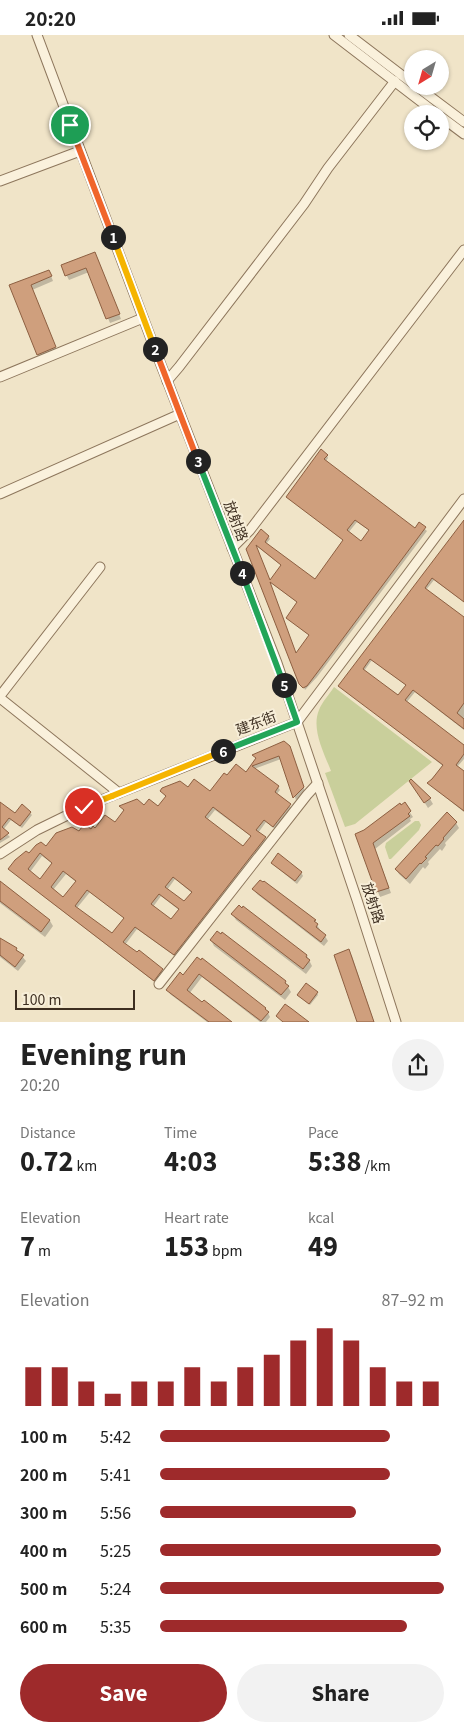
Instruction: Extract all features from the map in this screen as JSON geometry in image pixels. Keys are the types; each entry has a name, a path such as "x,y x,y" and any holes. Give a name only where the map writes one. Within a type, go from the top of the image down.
{"street":[{"name":"放射路","path":"37,35 167,381 277,663 396,1022"},
{"path":"334,35 426,105"},
{"path":"349,35 404,77"},
{"path":"167,381 180,367 304,204 328,168 395,81"},
{"path":"428,95 464,122"},
{"path":"449,123 464,134"},
{"path":"0,181 80,151"},
{"path":"232,548 250,530 464,249"},
{"path":"0,377 143,318"},
{"path":"0,494 180,414"},
{"name":"建东街","path":"0,854 37,830 84,807 297,722 464,499"},
{"path":"100,567 0,697 119,793"},
{"path":"158,984 318,783"}],"green space":[{"path":"334,687 432,762 355,824 345,827 325,773 331,771 317,733 317,717 320,707"},
{"path":"415,821 419,821 421,825 419,830 389,859 385,847 386,843"}],"building":[{"path":"95,252 120,314 106,319 86,268 65,276 61,265"},
{"path":"49,270 52,276 31,285 56,347 37,355 9,285"},
{"path":"321,449 328,455 324,459 415,528 419,522 426,527 307,686 303,688 299,684 246,549 261,529 269,536 265,542 315,579 343,540 286,497","holes":["355,520 369,530 361,541 347,530","256,545 281,565 270,580","270,582 297,602 286,618 309,635 296,653"]},
{"path":"464,520 464,602 432,578 425,588 464,617 464,703 457,713 464,719 464,729 413,690 405,700 464,745 464,754 456,765 464,771 464,811 427,783 443,765 338,686","holes":["370,659 406,685 398,695 363,669"]},
{"path":"284,741 290,746 304,787 293,798 279,756 252,766 279,786 275,792 291,804 273,827 264,820 256,830 266,837 174,955 135,927 123,942 137,952 139,950 163,969 154,981 8,869 26,851 29,853 41,842 46,846 56,833 72,827 79,831 84,824 91,829 93,826 95,828 105,815 115,822 124,810 119,806 137,799 144,805 149,799 158,806 166,796 160,791 162,788 180,781 188,787 194,779 210,791 224,773 227,775 236,764 246,772 256,758 252,755","holes":["213,807 251,836 243,846 205,817","40,853 52,863 40,879 28,869","63,871 76,881 63,897 51,887","173,877 192,892 184,901 165,887","87,890 124,918 112,933 75,906","159,894 179,909 171,919 151,904"]},
{"path":"411,779 431,798 424,803 409,781"},
{"path":"0,802 15,813 22,804 31,812 20,826 9,818 2,827 9,833 0,840"},
{"path":"405,802 411,811 408,814 410,816 373,843 389,888 376,892 355,834 364,830 400,803 401,805"},
{"path":"447,812 457,822 438,846 436,845 425,857 427,858 406,879 395,869"},
{"path":"278,853 302,872 295,881 271,863"},
{"path":"260,880 264,881 316,920 314,921 318,924 316,927 326,935 321,942 252,889"},
{"path":"0,881 50,920 41,932 0,901"},
{"path":"239,905 242,908 243,906 307,955 306,957 310,960 303,969 231,914"},
{"path":"217,931 221,934 222,932 286,981 285,983 289,986 281,995 210,940"},
{"path":"0,938 17,948 16,950 24,955 15,967 0,955"},
{"path":"349,949 374,1022 357,1022 334,955"},
{"path":"197,957 201,960 202,958 269,1012 261,1021 199,974 187,990 202,1002 204,1000 232,1022 209,1022 166,990 180,972 183,975"},
{"path":"306,983 318,992 309,1004 297,995"},
{"path":"285,1004 309,1022 283,1022 276,1016"}],"route":[{"path":"70,125 277,663 297,722 84,807"}]}
